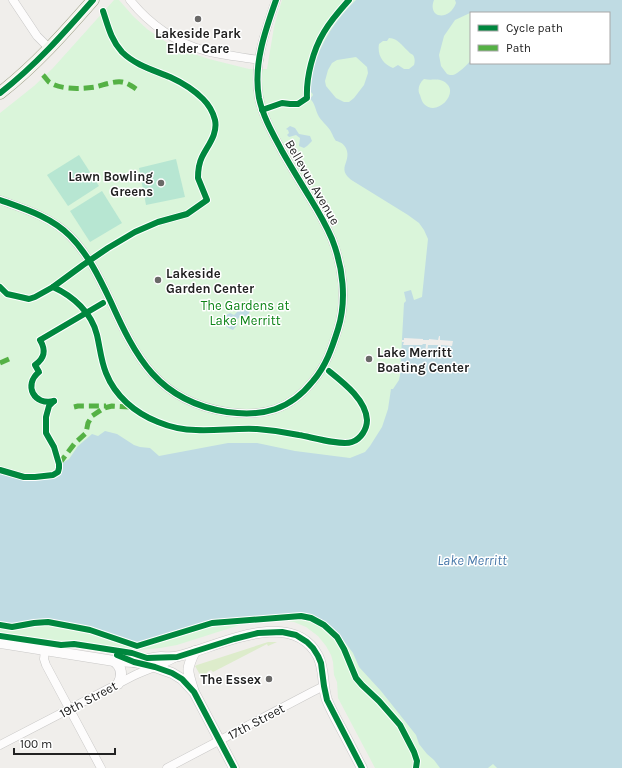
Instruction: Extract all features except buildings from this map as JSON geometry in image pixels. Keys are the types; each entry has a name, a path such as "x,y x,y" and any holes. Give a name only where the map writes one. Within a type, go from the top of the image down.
{"main road":[{"path":"0,93 26,72 94,0"}],"street":[{"path":"13,0 37,36 49,48"},
{"path":"130,0 148,21 182,42 206,51 258,60"},
{"name":"Bellevue Avenue","path":"0,200 40,215 61,228 69,235 83,251 104,285 120,321 140,358 155,377 172,390 191,402 218,410 242,414 273,410 287,404 307,389 327,361 340,324 343,298 342,281 332,238 266,121 259,98 257,75 258,60 276,0"},
{"path":"134,662 147,658 177,657 250,635 275,632 296,635 307,642 318,656 327,700 362,768"},
{"path":"0,643 114,661 134,662 155,667 172,672 182,679 194,692"},
{"path":"45,650 44,660 101,768"},
{"path":"195,651 188,665 194,692 234,768"},
{"name":"19th Street","path":"0,745 138,674 165,664 177,657"},
{"path":"114,661 119,666 121,671 121,678 118,684"},
{"name":"17th Street","path":"167,768 324,686"}],"green space":[{"name":"The Gardens at Lake Merritt","path":"114,0 119,0 147,29 169,44 209,59 249,69 267,69 274,27 282,0 622,0 622,768 375,768 338,698 337,682 334,675 331,655 318,636 306,627 294,622 268,621 246,623 177,645 128,651 0,634 0,113 34,86 53,68"},
{"path":"79,155 99,186 68,206 47,175"},
{"name":"Lawn Bowling Greens","path":"176,159 185,197 146,205 139,168"},
{"path":"102,191 122,223 90,242 70,211"},
{"path":"268,642 277,642 268,646 267,644 213,672 211,670 207,672 209,675 202,678 195,666 197,665"}],"water":[{"name":"Lake Merritt","path":"356,0 434,0 433,6 436,14 444,15 453,9 456,3 455,0 622,0 622,768 497,768 493,764 488,768 440,768 419,744 416,735 381,691 359,667 353,653 340,636 309,615 300,614 246,619 214,620 137,644 132,644 92,630 48,620 14,626 0,624 0,472 38,480 57,477 62,472 62,463 69,459 78,446 92,434 98,436 105,431 117,434 134,445 150,448 159,456 228,443 257,443 295,451 350,458 365,452 382,427 388,409 391,389 393,389 399,380 400,375 404,303 406,301 404,292 411,290 414,300 422,297 428,239 419,223 348,177 344,170 347,159 346,148 342,143 335,140 329,128 319,117 314,104 310,99 313,95 309,91 316,59 325,40 342,15","holes":["389,38 400,43 413,55 415,60 414,65 409,69 404,69 398,65 393,68 386,64 382,59 379,52 379,44 383,41 387,41","356,57 367,67 368,73 364,85 354,98 349,102 344,102 336,98 326,86 325,81 332,63 337,60","424,79 442,81 450,88 448,98 440,106 435,108 424,104 419,91 421,82"]},
{"path":"290,126 295,128 299,134 310,136 312,141 304,148 299,146 300,138 296,135 289,137 287,135 289,133 286,129"},
{"path":"240,305 245,305 250,311 247,317 243,315 236,320 238,324 233,330 225,325 222,317 230,313 234,315 240,309"}],"pier":[{"path":"439,336 440,340 453,341 452,346 441,345 441,353 437,353 438,345 428,345 427,353 430,353 430,355 425,354 426,344 403,345 404,342 402,342 404,338 438,340"}],"marked path":[{"path":"43,75 54,85 65,88 90,88 122,82 139,91"},
{"path":"0,363 9,359"},
{"path":"74,407 106,406"},
{"path":"59,464 75,443 86,433 88,423 92,416 104,408 112,406 130,407"}],"cycle path":[{"path":"0,93 37,60 93,0"},
{"path":"0,200 28,210 46,219 63,229 70,236 88,258 140,358 152,374 183,398 203,406 227,412 240,413 264,412 285,405 295,399 318,375 325,363 331,350 341,318 343,295 339,261 330,234 275,138 266,119 259,98 258,73 261,48 276,0"},
{"path":"262,110 282,103 298,104 307,98 309,73 320,39 330,23 349,0"},
{"path":"0,287 7,294 29,299 35,297 53,287 108,248 135,232 158,222 187,214 207,200 198,175 201,159 214,135 216,125 213,114 203,99 188,87 170,77 138,64 127,57 112,38 103,11"},
{"path":"53,287 74,300 81,306 91,319 97,335 106,373 120,396 141,414 167,425 191,430 262,429 341,443 355,441 365,430 367,423 366,413 353,392 329,371"},
{"path":"54,401 47,402 41,400 36,397 31,388 34,377 39,372 35,365 41,360 44,354 40,340 103,303"},
{"path":"0,470 24,477 53,475 58,472 59,464 54,447 46,433 46,417 49,406 54,401"},
{"path":"0,625 12,627 48,622 90,630 137,646 212,623 301,616 311,618 324,625 337,637 344,649 356,678 400,725 414,752 417,761 416,768"},
{"path":"0,636 61,645 74,644 132,653 147,658 177,657 258,633 282,632 296,635 307,642 318,656 321,663 327,700 362,768"},
{"path":"117,655 134,662 172,673 182,679 194,692 234,768"}],"place":[{"name":"Lakeside Park Elder Care","path":"198,19"},
{"name":"Lawn Bowling Greens","path":"161,183"},
{"name":"Lakeside Garden Center","path":"158,280"},
{"name":"Lake Merritt Boating Center","path":"369,359"},
{"name":"The Essex","path":"269,679"}]}
